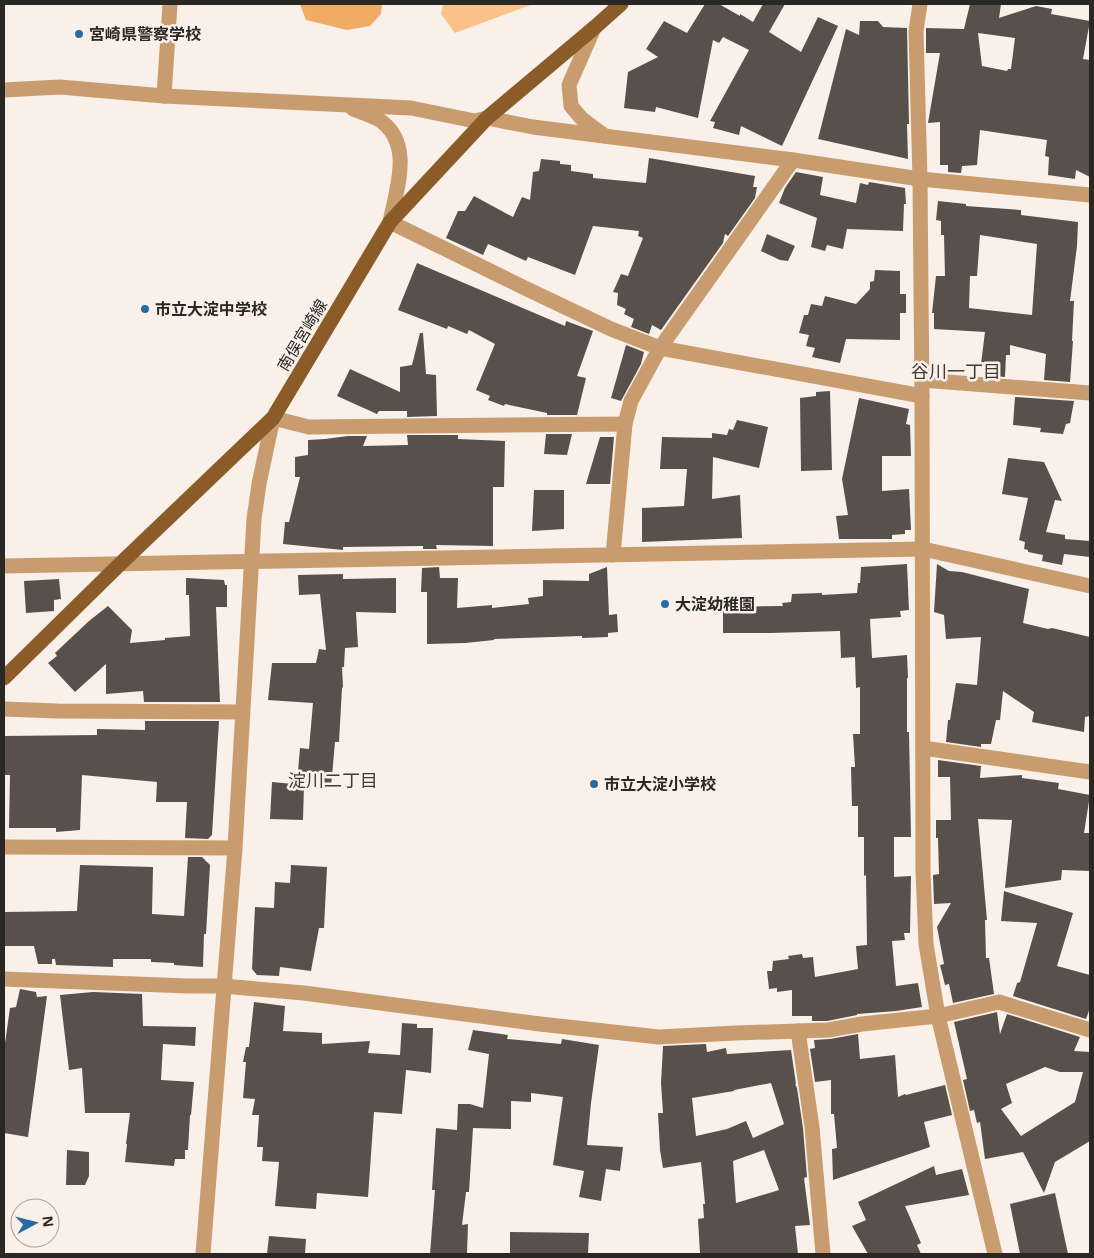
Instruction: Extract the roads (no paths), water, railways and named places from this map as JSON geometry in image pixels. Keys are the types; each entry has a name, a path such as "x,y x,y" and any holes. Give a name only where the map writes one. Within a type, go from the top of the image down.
{"main road":[{"name":"南俣宮崎線","path":"4,678 273,418 390,222 487,118 621,4"}],"street":[{"path":"164,96 170,4"},
{"path":"920,4 916,31 920,179 923,872 926,944 938,1016 994,1254"},
{"path":"594,28 569,86 571,106 582,119 606,137"},
{"path":"4,90 60,88 164,96 410,108 475,120 487,118 533,127 793,160 920,179 1090,195"},
{"path":"342,104 378,119 392,132 400,147 400,169 390,222 528,290 612,329 660,348 922,396"},
{"path":"613,555 625,424 631,401 660,348 793,160"},
{"path":"922,380 1090,393"},
{"path":"203,1254 235,848 250,562 259,484 273,418 309,427 625,424"},
{"path":"4,566 923,549 1090,586"},
{"path":"4,710 242,712"},
{"path":"923,748 1090,772"},
{"path":"4,847 235,848"},
{"path":"4,979 223,986 304,993 659,1038 828,1030 862,1024 938,1016 999,1002 1090,1030"},
{"path":"798,1030 812,1127 823,1254"}],"place":[{"name":"宮崎県警察学校","path":"79,34"},
{"name":"市立大淀中学校","path":"145,309"},
{"name":"大淀幼稚園","path":"665,604"},
{"name":"市立大淀小学校","path":"594,784"}],"district":[{"name":"谷川一丁目","path":"956,372"},
{"name":"淀川二丁目","path":"333,781"}]}
